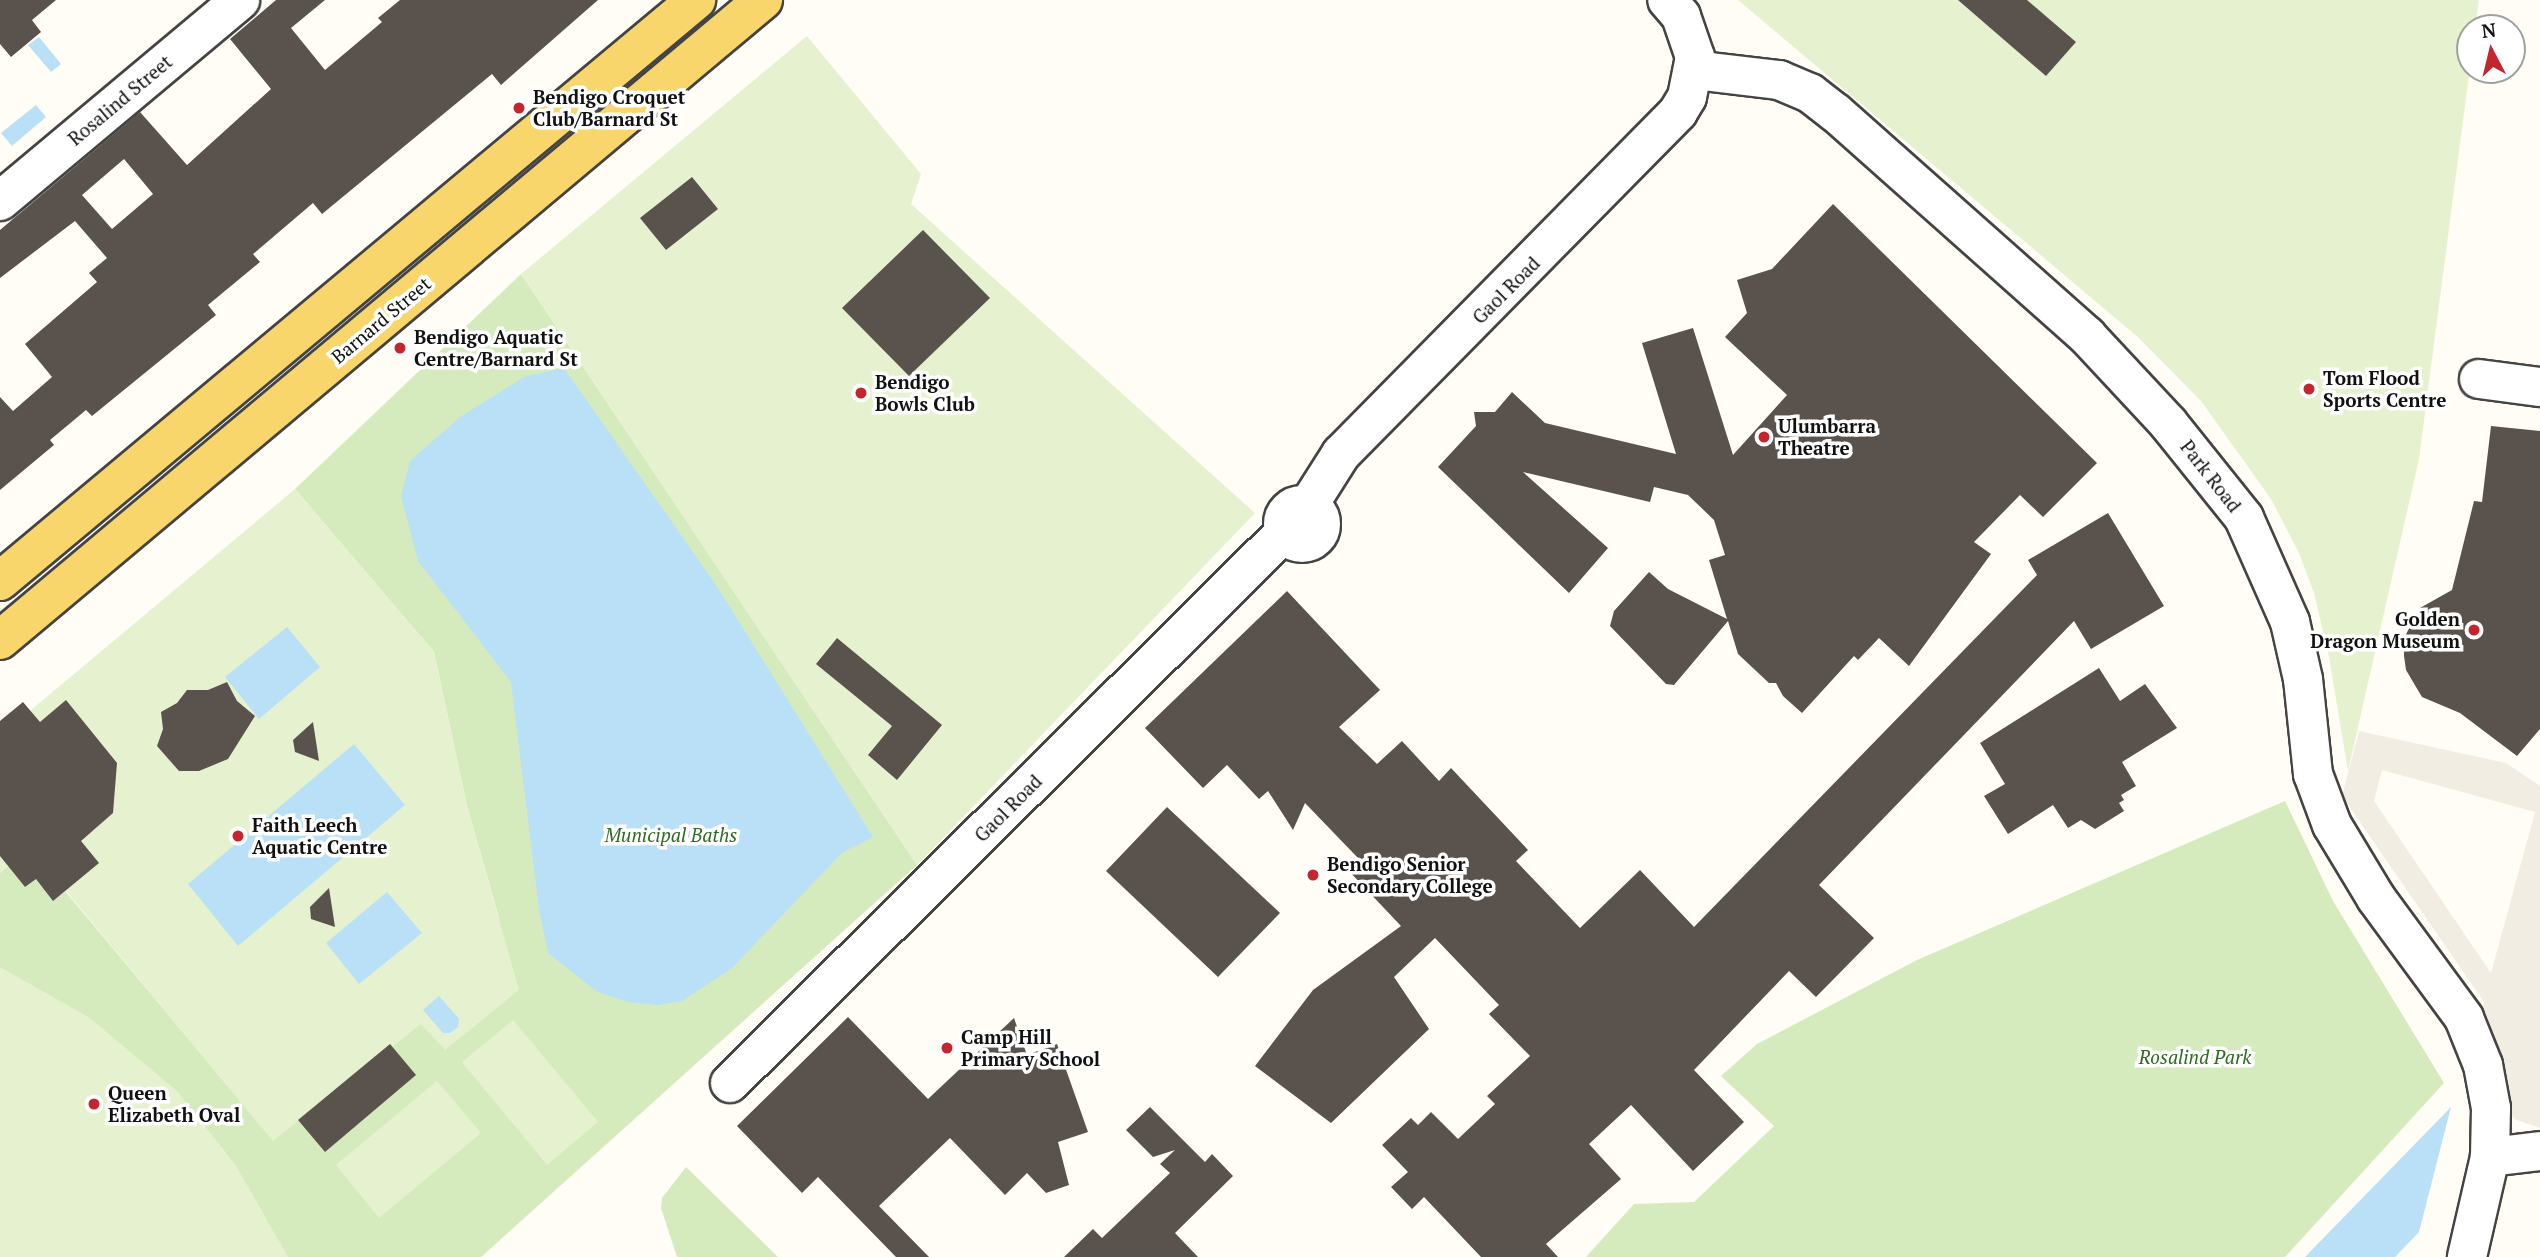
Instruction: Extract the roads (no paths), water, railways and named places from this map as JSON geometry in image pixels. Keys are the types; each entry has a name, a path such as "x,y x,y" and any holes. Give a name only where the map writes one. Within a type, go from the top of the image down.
{"main road":[{"path":"0,580 696,0"},
{"name":"Barnard Street","path":"0,640 763,0"},
{"path":"177,433 235,403 398,275 433,276"},
{"path":"0,612 89,538 122,518 166,500"}],"street":[{"name":"Rosalind Street","path":"0,201 240,0"},
{"path":"1667,0 1690,36 1694,70"},
{"name":"Gaol Road","path":"730,1083 1297,519 1341,454 1663,132 1687,97 1694,70"},
{"name":"Park Road","path":"1694,70 1770,77 1820,100 1903,168 2087,336 2177,433 2244,518 2277,589 2303,679 2313,774 2332,825 2376,898 2464,1018 2487,1082 2490,1157 2467,1257"},
{"path":"2479,379 2540,387"},
{"path":"2490,1157 2540,1151"}],"water":[{"path":"39,37 61,64 51,72 28,45"},
{"path":"36,105 46,117 12,146 1,133"},
{"name":"Municipal Baths","path":"564,368 716,585 873,837 842,853 731,969 682,1001 658,1005 627,1002 596,991 548,953 539,910 511,682 418,561 401,496 410,461 460,417 524,377"},
{"path":"287,627 320,667 259,719 225,677"},
{"path":"354,744 405,805 238,946 188,884"},
{"path":"387,892 422,933 359,984 326,943"},
{"path":"439,996 459,1019 458,1027 450,1033 443,1033 423,1010"},
{"path":"2451,1107 2419,1232 2395,1257 2305,1257"}],"place":[{"name":"Bendigo Croquet Club/Barnard St","path":"519,108"},
{"name":"Bendigo Aquatic Centre/Barnard St","path":"400,348"},
{"name":"Tom Flood Sports Centre","path":"2309,389"},
{"name":"Bendigo Bowls Club","path":"861,393"},
{"name":"Ulumbarra Theatre","path":"1764,437"},
{"name":"Golden Dragon Museum","path":"2474,630"},
{"name":"Faith Leech Aquatic Centre","path":"238,836"},
{"name":"Bendigo Senior Secondary College","path":"1313,875"},
{"name":"Camp Hill Primary School","path":"947,1048"},
{"name":"Queen Elizabeth Oval","path":"94,1104"}],"park label":[{"name":"Rosalind Park","path":"2195,1057"}]}
